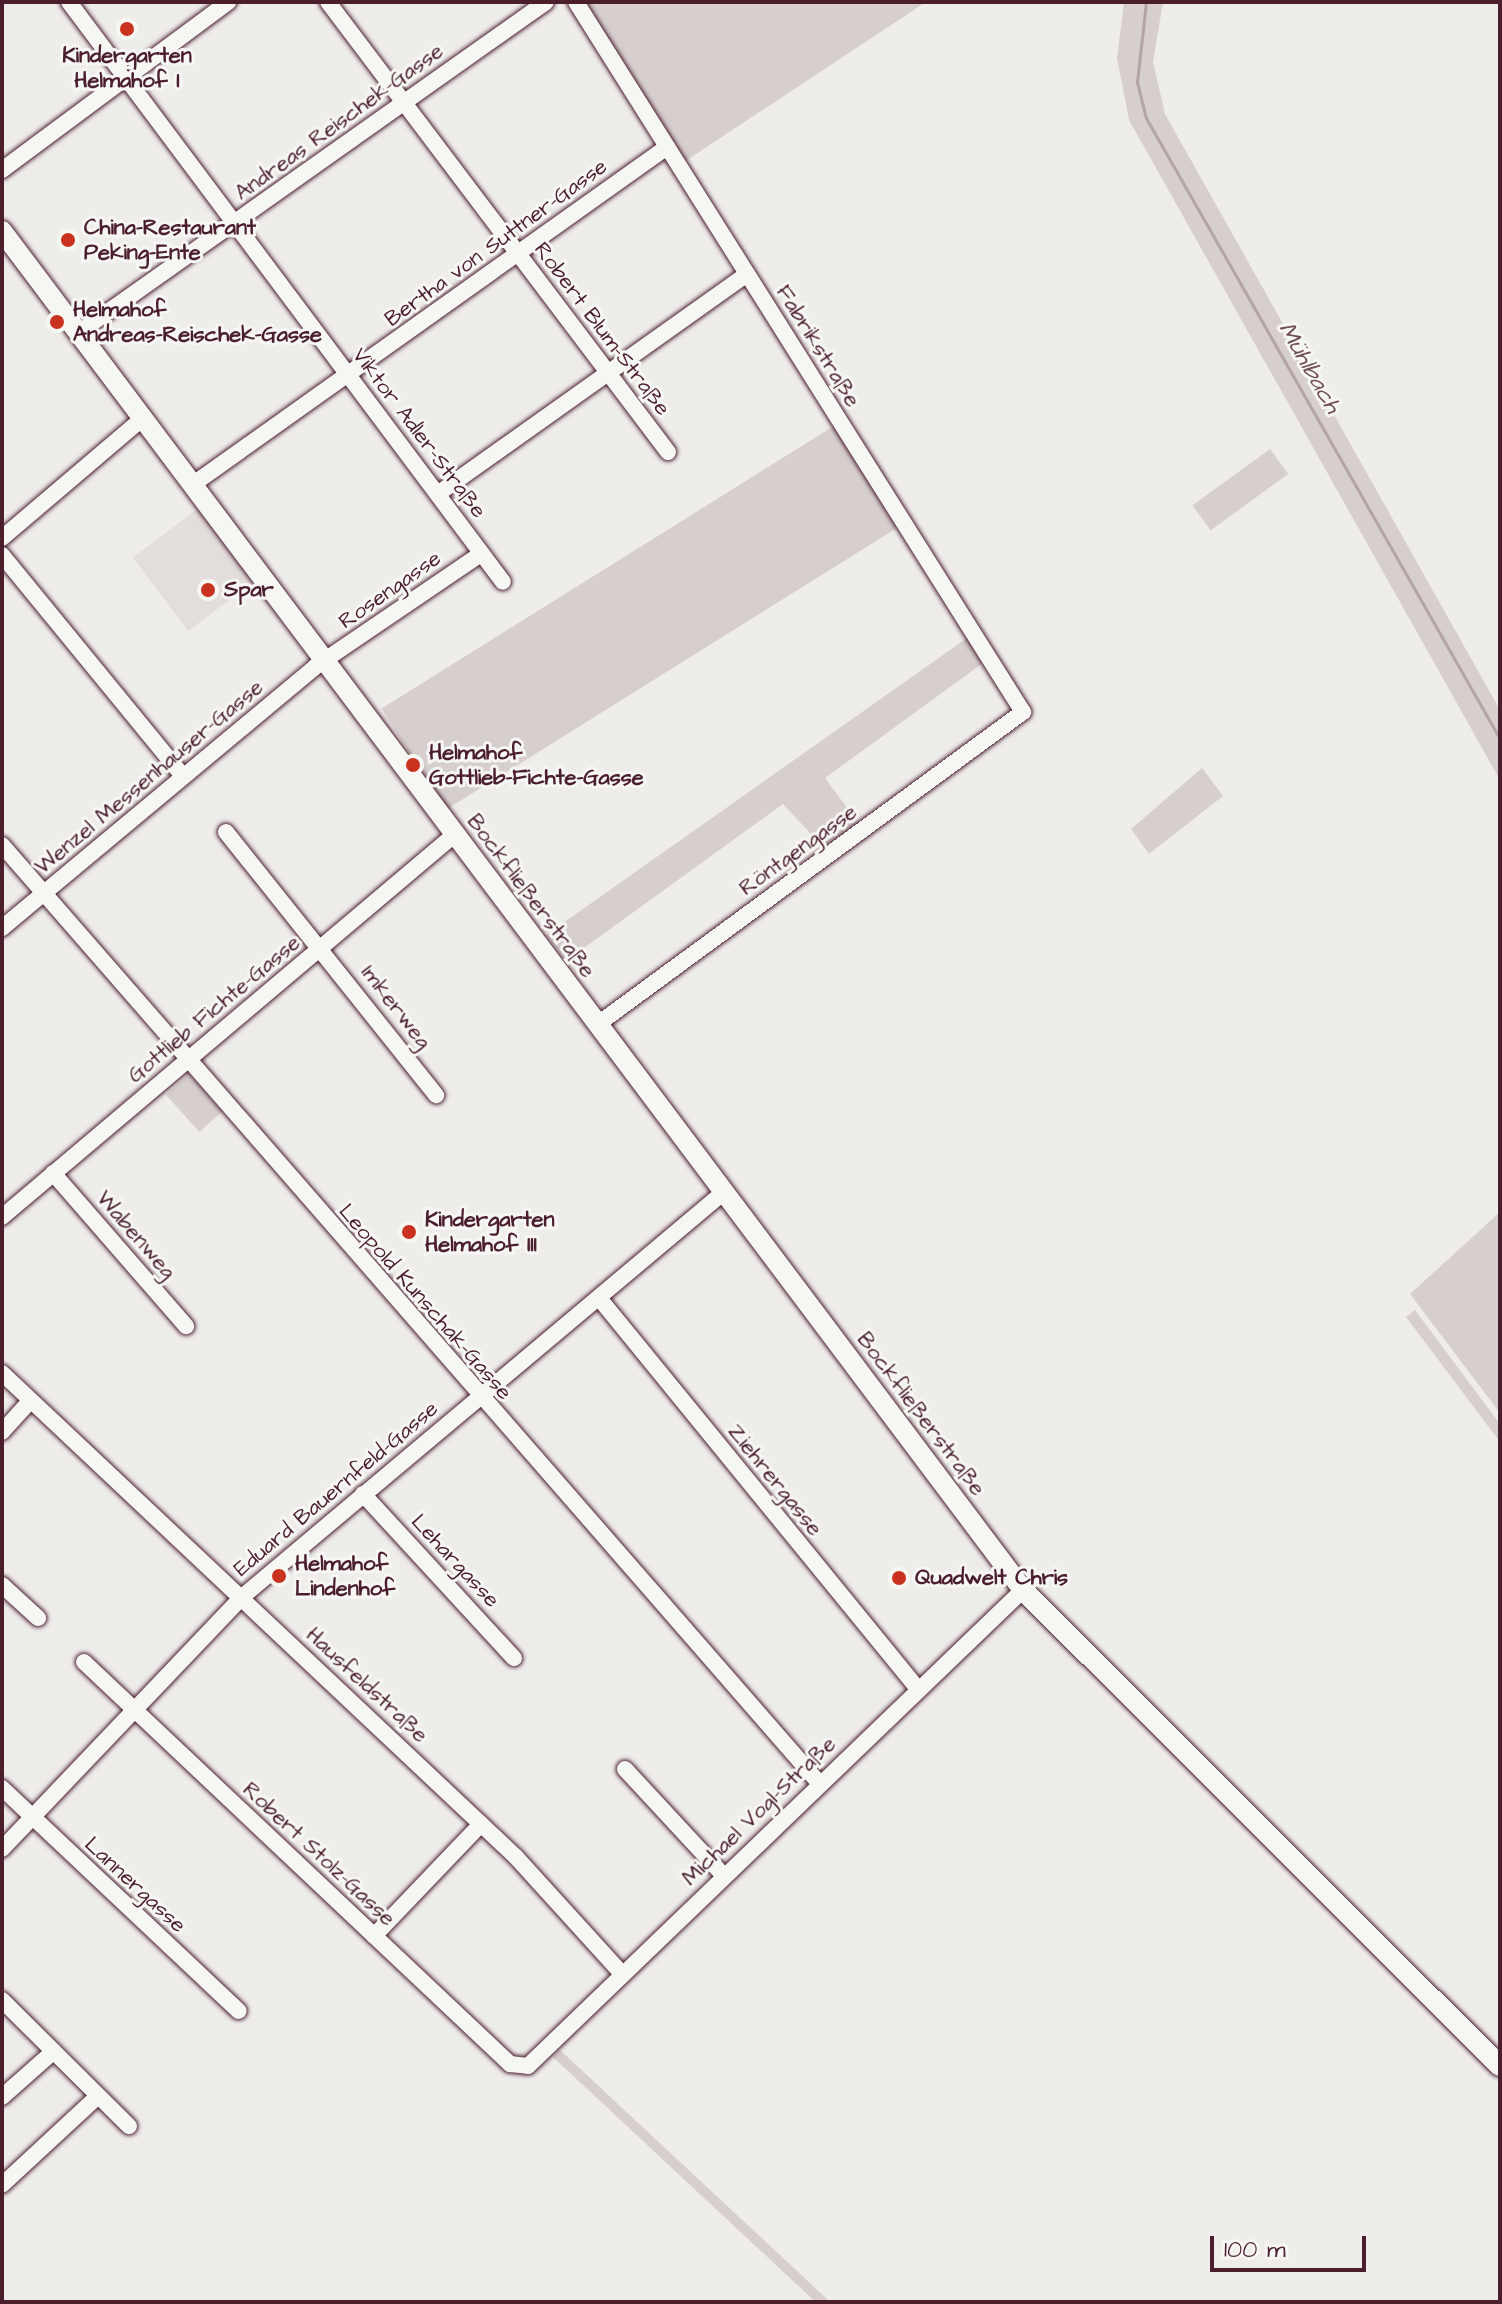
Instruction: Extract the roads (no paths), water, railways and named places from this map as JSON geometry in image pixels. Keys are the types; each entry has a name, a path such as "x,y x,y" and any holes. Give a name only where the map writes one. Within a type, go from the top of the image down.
{"main road":[{"name":"Bockfließerstraße","path":"2,231 1023,1590 1500,2066"}],"street":[{"name":"Viktor Adler-Straße","path":"69,2 503,582"},
{"path":"2,170 228,2"},
{"name":"Robert Blum-Straße","path":"328,2 668,452"},
{"name":"Andreas Reischek-Gasse","path":"78,333 546,2"},
{"name":"Fabrikstraße","path":"576,2 1023,712"},
{"name":"Bertha von Suttner-Gasse","path":"192,485 667,147"},
{"path":"439,493 747,274"},
{"path":"2,538 142,419"},
{"name":"Rosengasse","path":"325,661 481,554"},
{"path":"2,555 183,776"},
{"name":"Wenzel Messenhauser-Gasse","path":"2,928 325,661"},
{"name":"Röntgengasse","path":"598,1024 1023,712"},
{"name":"Imkerweg","path":"226,832 322,946 436,1095"},
{"name":"Gottlieb Fichte-Gasse","path":"2,1217 454,835"},
{"name":"Leopold Kunschak-Gasse","path":"2,845 479,1397 820,1784"},
{"name":"Wabenweg","path":"53,1173 186,1326"},
{"name":"Eduard Bauernfeld-Gasse","path":"2,1849 242,1597 724,1192"},
{"name":"Ziehrergasse","path":"599,1298 918,1689"},
{"name":"Hausfeldstraße","path":"2,1373 481,1824 621,1973"},
{"path":"2,1432 30,1401"},
{"name":"Lehargasse","path":"363,1494 514,1658"},
{"path":"2,1585 38,1618"},
{"name":"Michael Vogl-Straße","path":"528,2066 621,1973 1023,1590"},
{"name":"Robert Stolz-Gasse","path":"84,1662 510,2064 528,2066"},
{"path":"625,1769 723,1875"},
{"name":"Lannergasse","path":"2,1788 239,2011"},
{"path":"374,1936 481,1824"},
{"path":"2,2000 129,2126"},
{"path":"2,2097 54,2051"},
{"path":"2,2185 98,2096"}],"waterway":[{"name":"Mühlbach","path":"1146,2 1137,82 1146,118 1500,739"}],"place":[{"name":"Kindergarten Helmahof I","path":"127,29"},
{"name":"China-Restaurant Peking-Ente","path":"68,240"},
{"name":"Helmahof Andreas-Reischek-Gasse","path":"57,322"},
{"name":"Spar","path":"208,590"},
{"name":"Helmahof Gottlieb-Fichte-Gasse","path":"413,765"},
{"name":"Kindergarten Helmahof III","path":"409,1232"},
{"name":"Helmahof Lindenhof","path":"279,1576"},
{"name":"Quadwelt Chris","path":"899,1578"}]}
